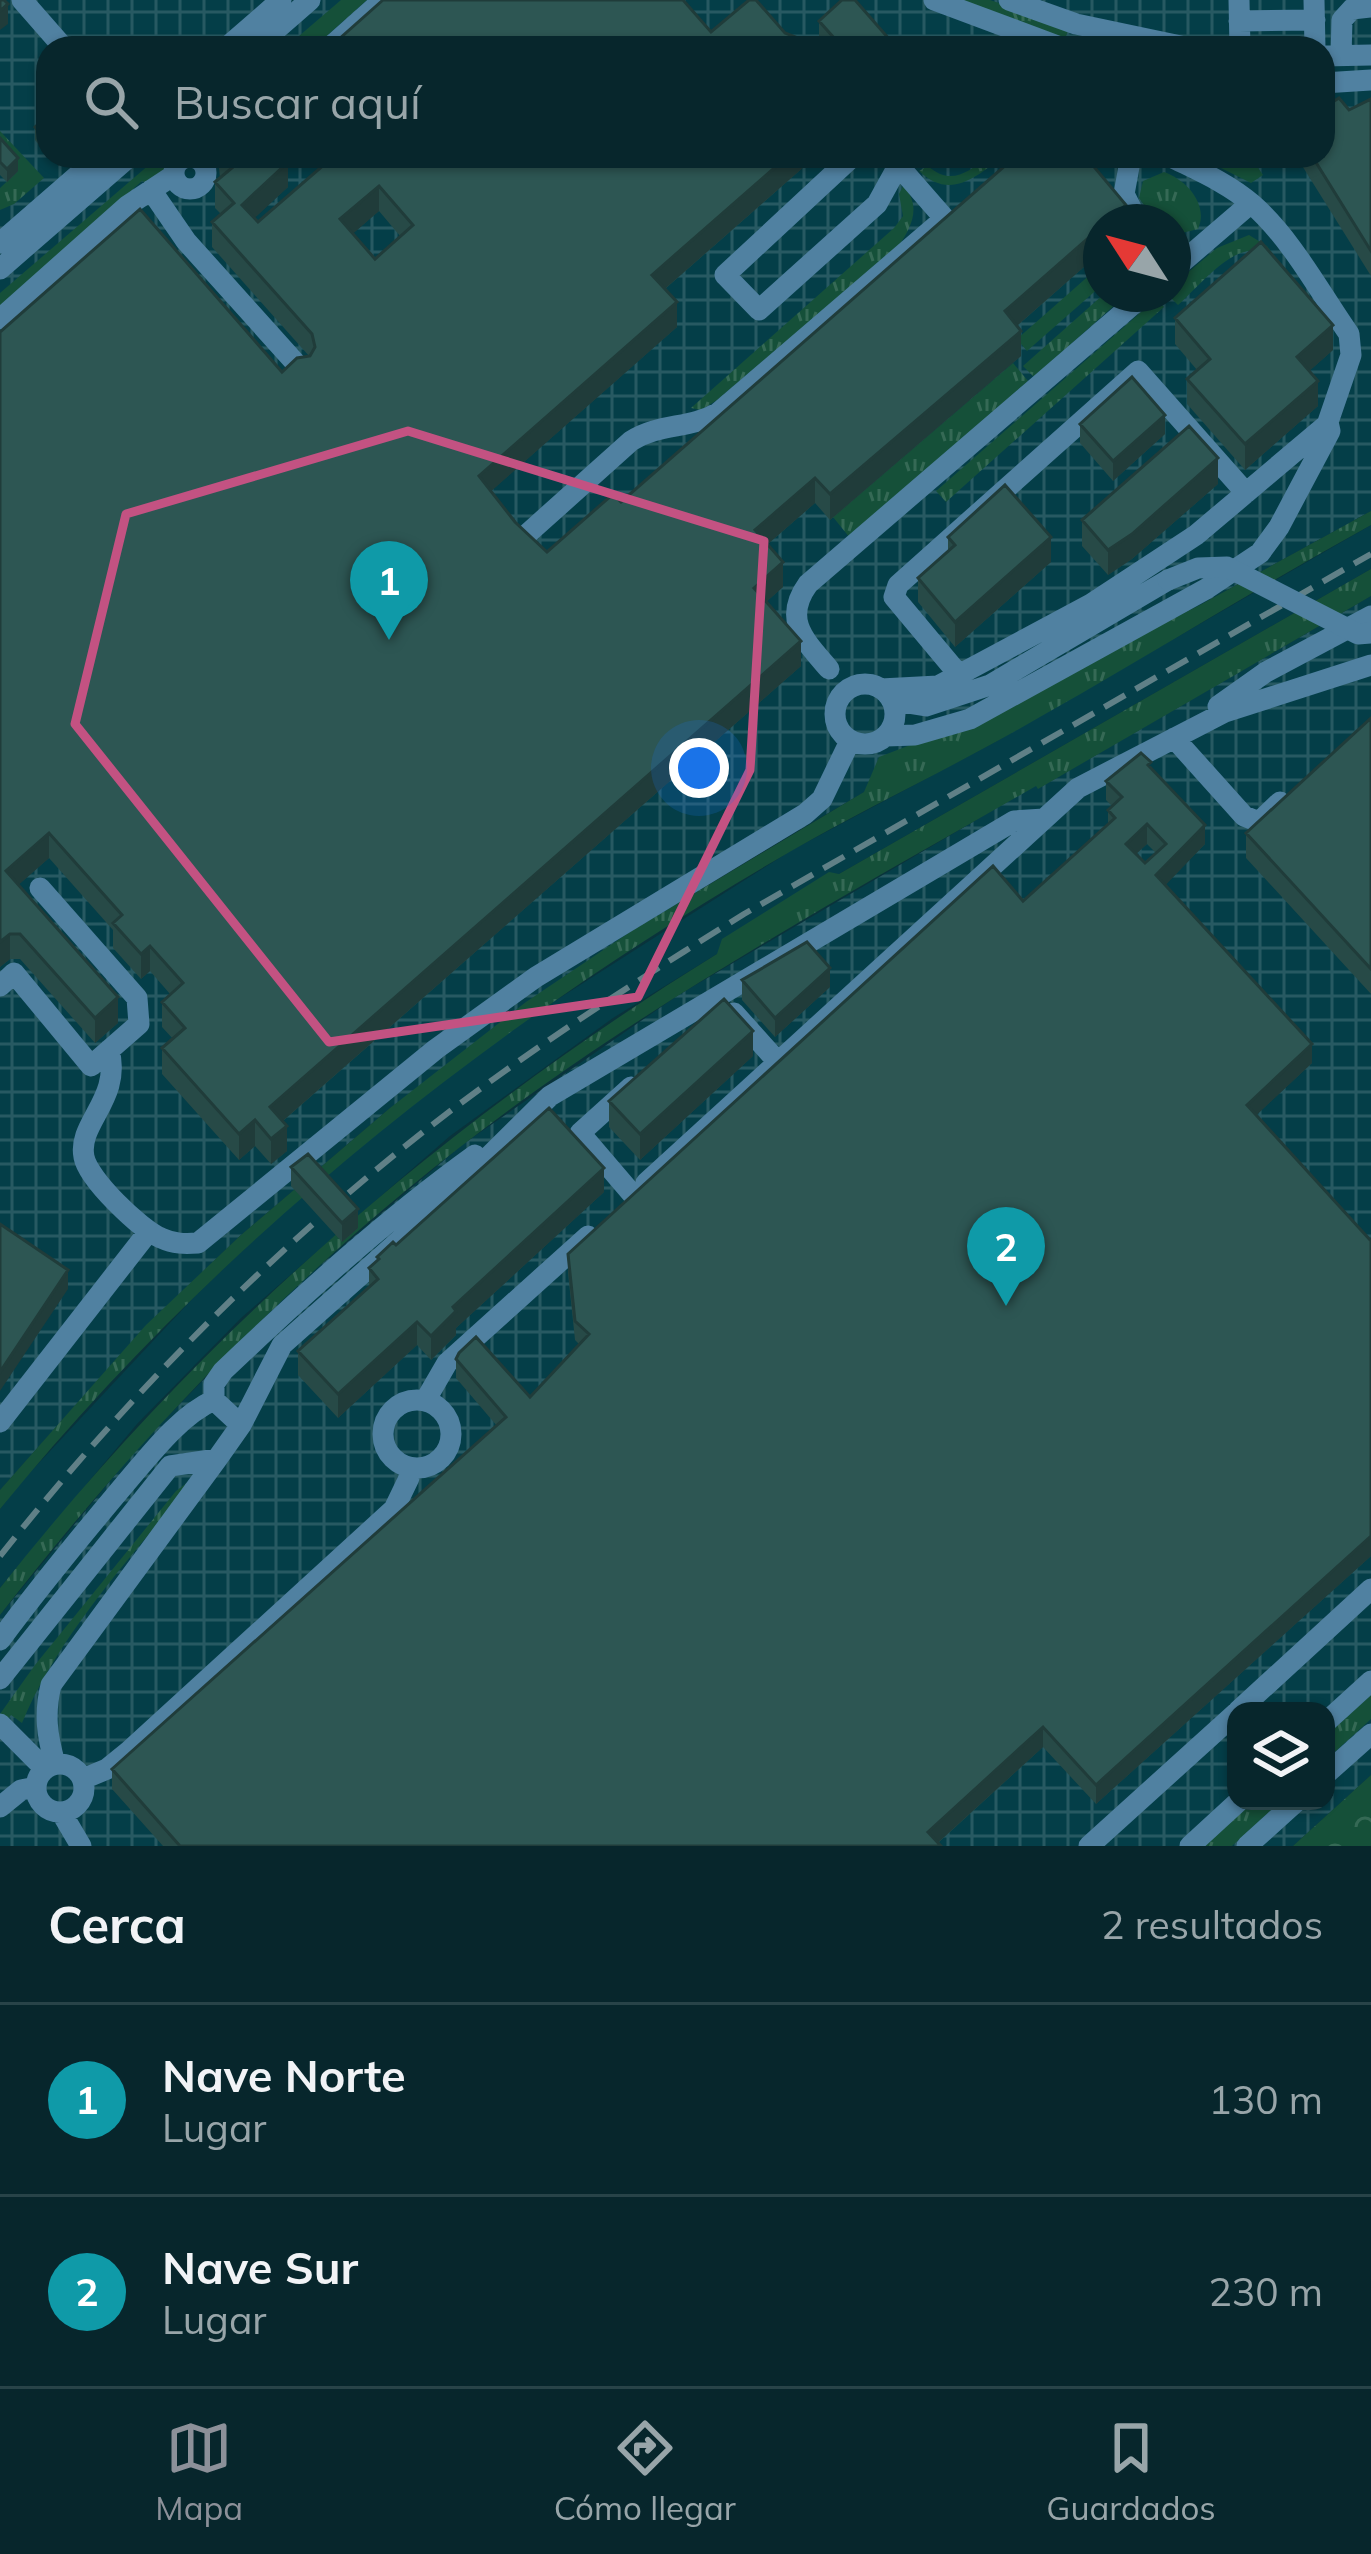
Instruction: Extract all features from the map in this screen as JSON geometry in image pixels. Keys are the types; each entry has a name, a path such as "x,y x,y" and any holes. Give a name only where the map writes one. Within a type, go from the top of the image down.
{"street":[{"path":"22,0 54,36"},
{"path":"240,36 281,0"},
{"path":"269,36 310,0"},
{"path":"342,36 383,0"},
{"path":"934,0 1031,36"},
{"path":"1009,0 1036,5 1076,24 1133,36"},
{"path":"1335,45 1342,20 1352,10 1371,8"},
{"path":"1239,10 1314,10"},
{"path":"1335,56 1371,55"},
{"path":"1335,82 1371,80"},
{"path":"0,243 10,228 85,168"},
{"path":"0,269 116,168"},
{"path":"0,319 174,168"},
{"path":"840,168 725,275 759,310 878,204 891,168"},
{"path":"525,536 631,440 651,428 697,425 718,412 952,212 902,168"},
{"path":"1129,168 1124,194 1129,204"},
{"path":"886,695 960,676 1124,583 1174,551 1328,422 1351,355 1349,334 1268,220 1229,187 1192,168"},
{"path":"152,190 186,241 301,369"},
{"path":"1191,252 1250,203"},
{"path":"829,669 798,633 794,619 808,584 1124,312"},
{"path":"960,676 901,611 894,597 898,585 1138,370 1246,494"},
{"path":"889,732 915,735 970,719 1186,601 1260,553 1279,527 1330,430 1328,422"},
{"path":"990,685 926,706 856,685 840,697 834,717 850,741 869,744 889,732 948,712 1168,580 1198,568 1227,566 1358,634 1371,633"},
{"path":"1174,738 1266,672 1371,616"},
{"path":"616,1211 1078,788 1225,712 1371,665"},
{"path":"886,695 889,732"},
{"path":"1174,738 1244,816 1258,822 1291,793"},
{"path":"109,1050 114,1071 110,1090 86,1138 84,1157 98,1183 148,1231 180,1244 198,1243 436,1049 536,977 805,814 822,799 850,741"},
{"path":"80,1846 61,1812 41,1803 46,1773 45,1710 51,1684 241,1425 282,1345 446,1198 550,1096 1014,821 1044,819"},
{"path":"0,986 14,973 91,1066 139,1024 137,998 40,888"},
{"path":"676,1046 724,1004 777,1061"},
{"path":"633,1195 580,1132 644,1075"},
{"path":"241,1425 214,1400 214,1384 224,1371 322,1276 410,1202 489,1144 504,1140"},
{"path":"425,1401 448,1363 598,1227"},
{"path":"0,1422 148,1231"},
{"path":"0,1640 47,1575 157,1447 214,1400"},
{"path":"425,1401 440,1408 452,1438 437,1462 409,1467 392,1458 383,1430 398,1406 425,1401"},
{"path":"0,1679 170,1466 217,1460"},
{"path":"82,1779 107,1769 128,1752 394,1509 409,1478 409,1467"},
{"path":"1248,1702 1371,1589"},
{"path":"1335,1714 1371,1681"},
{"path":"1089,1846 1227,1721"},
{"path":"2,1725 46,1773"},
{"path":"1335,1766 1371,1733"},
{"path":"0,1807 46,1773 67,1765 82,1779"},
{"path":"61,1812 80,1801 82,1779"},
{"path":"1190,1846 1229,1810"},
{"path":"1247,1846 1287,1810"}],"highlighted area":[{"path":"408,431 764,541 750,770 638,997 329,1042 75,724 126,514"}],"shaded area":[{"path":"0,0 1371,0 1371,511 1097,656 695,891 390,1108 241,1235 146,1326 0,1490"},
{"path":"1371,525 1371,569 839,874 828,873 717,954 613,1018 450,1136 241,1318 137,1424 0,1588 0,1509 22,1481 196,1295 384,1126 522,1022 792,850 997,741"},
{"path":"1371,596 1371,1775 1335,1808 1335,1702 1227,1702 1227,1810 1333,1810 1293,1846 0,1846 0,1615 138,1447 292,1289 462,1145 677,996 1036,785 1039,788"}],"green space":[{"path":"341,0 367,0 326,36 299,36"},
{"path":"946,0 990,0 1069,27 1066,36 1045,36"},
{"path":"0,131 44,178 0,210 0,188 18,171 0,151"},
{"path":"145,168 166,168 147,183 142,181 0,306 0,293"},
{"path":"931,168 959,175 988,168 952,185 930,180 919,171"},
{"path":"1221,168 1258,168 1263,175 1251,183"},
{"path":"1164,172 1181,181 1201,211 1198,229 1191,231 1191,204 1143,204 1139,198 1143,181"},
{"path":"903,186 912,201 913,216 898,247 717,400 701,410 691,408 894,228 903,216 899,194"},
{"path":"1249,235 1267,246 1309,302 1263,253 1252,251 1229,259 1191,292 1191,270 1217,248"},
{"path":"1083,281 1083,302 1027,351 1017,339"},
{"path":"1084,312 1107,312 1034,377 1023,366"},
{"path":"1141,312 1158,312 946,502 936,491"},
{"path":"1013,363 1028,381 850,538 833,517"},
{"path":"1371,511 1371,525 1048,713 819,836 682,917 468,1063 268,1227 85,1410 0,1509 0,1490 146,1325 241,1235 390,1108 526,1002 630,932 864,792 879,757 1012,706"},
{"path":"1371,569 1371,596 721,969 598,1048 462,1145 318,1267 250,1332 120,1469 0,1615 0,1588 159,1405 330,1240 516,1090 717,954 722,939 829,872 839,874"},
{"path":"196,1476 78,1625 22,1723 11,1715 0,1731 0,1714 35,1665 176,1491"},
{"path":"1371,1695 1371,1719 1335,1752 1335,1728"},
{"path":"1371,1775 1371,1846 1293,1846 1335,1810"},
{"path":"1244,1810 1271,1810 1232,1846 1205,1846"}],"building":[{"path":"383,0 683,0 711,32 749,0 756,0 793,36 342,36"},
{"path":"842,0 855,0 886,36 832,36 819,21"},
{"path":"1339,98 1349,110 1371,99 1371,251 1319,168 1335,168 1335,100"},
{"path":"0,138 18,158 7,169 0,162"},
{"path":"232,168 282,168 242,205 258,222 320,168 774,168 652,275 677,302 479,476 515,522 547,552 613,494 621,502 1002,168 1095,168 1125,204 1083,204 1083,243 1005,311 1021,331 830,494 815,478 755,530 783,562 754,588 801,641 270,1107 287,1126 271,1139 255,1120 239,1134 162,1048 185,1028 162,1002 183,983 150,946 141,954 113,923 122,915 49,833 6,871 118,997 95,1018 20,934 10,934 0,942 0,332 140,209 282,372 297,358 310,356 315,347 312,334 212,222 234,203 215,182","holes":["379,186 413,225 375,259 340,219"]},
{"path":"1261,242 1333,325 1297,357 1318,381 1245,444 1187,379 1210,359 1175,318 1191,312 1191,304"},
{"path":"1132,377 1165,415 1113,461 1080,424"},
{"path":"1189,426 1218,458 1108,550 1082,520"},
{"path":"1005,485 1051,537 955,622 918,578 955,545 948,537"},
{"path":"1371,718 1371,969 1246,833"},
{"path":"1141,753 1205,825 1156,875 1312,1044 1247,1105 1371,1241 1371,1536 1096,1785 1043,1727 928,1832 941,1846 180,1846 112,1769 506,1417 456,1359 459,1353 476,1337 530,1397 589,1334 575,1321 568,1254 993,866 1023,901 1115,818 1108,810 1122,797 1106,781","holes":["1147,824 1166,844 1145,863 1126,844"]},
{"path":"807,942 830,968 775,1018 742,980"},
{"path":"724,999 753,1031 640,1134 609,1101"},
{"path":"549,1108 604,1168 453,1307 456,1311 431,1336 417,1322 338,1394 298,1351 378,1279 369,1268 377,1257"},
{"path":"308,1154 358,1209 342,1223 291,1167"},
{"path":"0,1224 68,1270 0,1372"}],"railway":[{"path":"0,1556 86,1452 225,1305 376,1170 509,1068 744,914 1371,554"}],"place":[{"name":"Nave Norte","path":"389,640"},
{"name":"Nave Sur","path":"1006,1306"}]}
